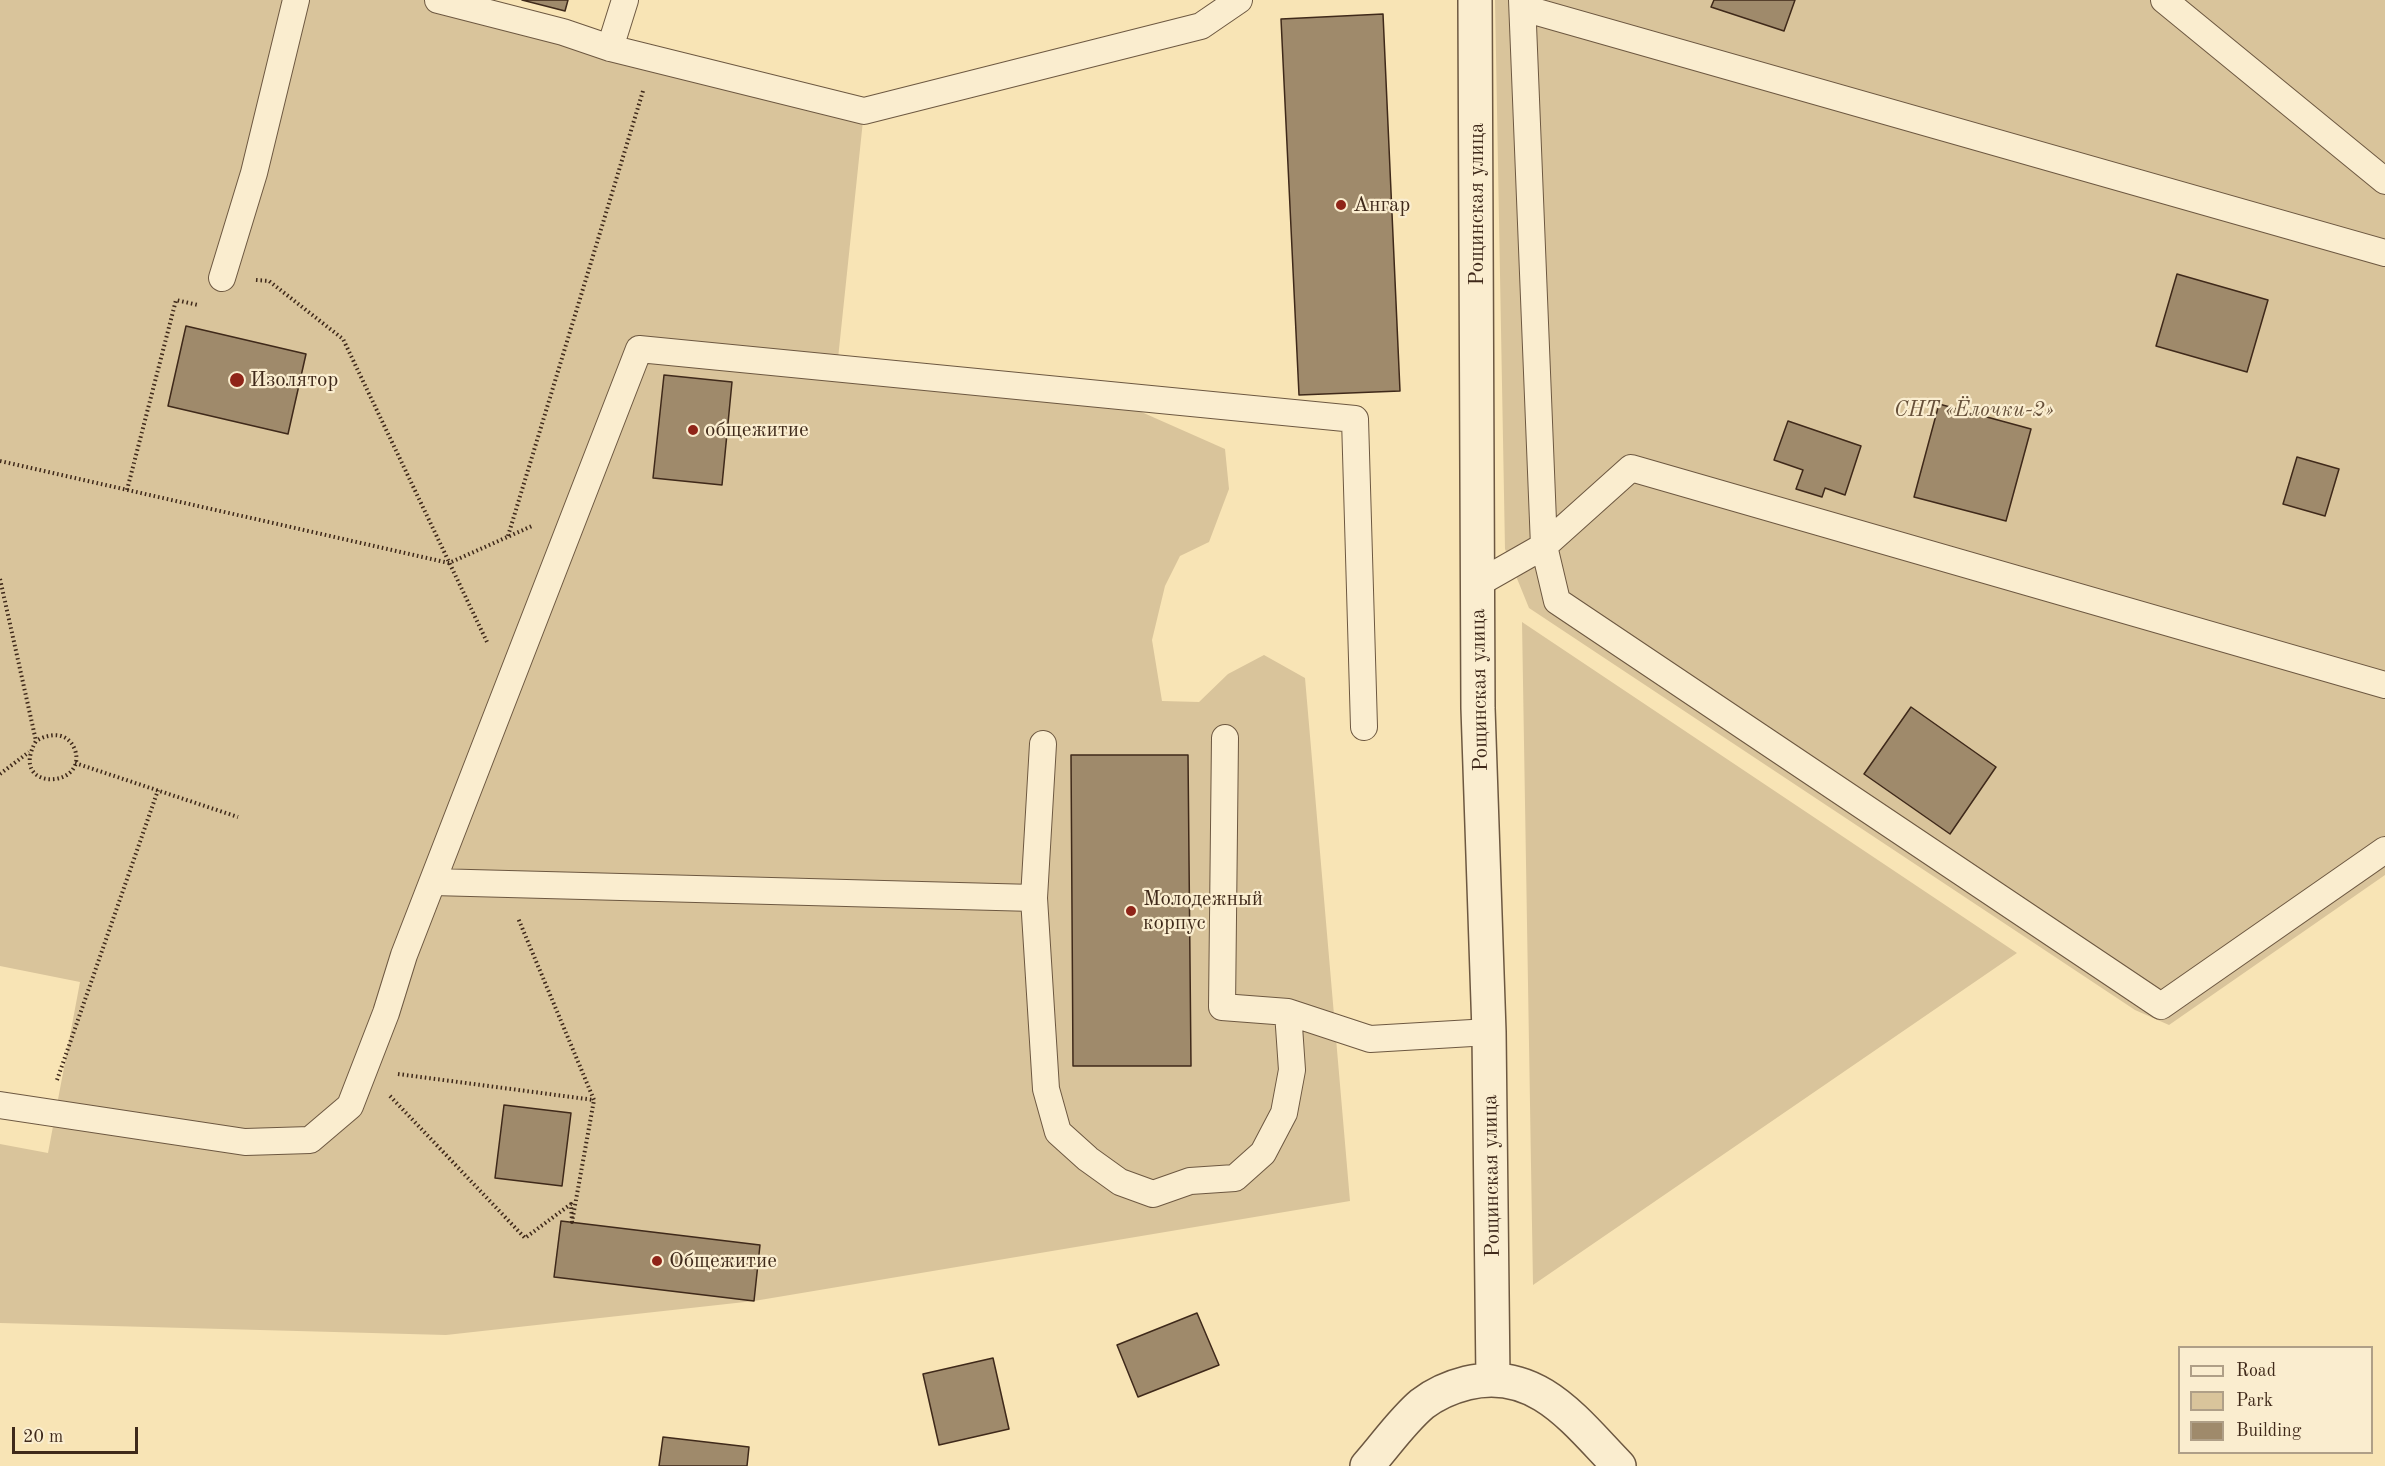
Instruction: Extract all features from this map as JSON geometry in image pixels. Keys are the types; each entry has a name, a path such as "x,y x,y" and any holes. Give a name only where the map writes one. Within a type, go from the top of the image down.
{"street":[{"name":"Рощинская улица","path":"1475,0 1478,708 1490,1032 1493,1380"},
{"path":"1367,1466 1411,1415 1433,1396 1459,1385 1493,1380 1524,1385 1550,1397 1619,1466"}],"lane":[{"path":"222,278 254,173 296,0"},
{"path":"438,0 563,32 652,59 864,111 1201,26 1239,0"},
{"path":"610,48 625,0"},
{"path":"2164,0 2385,181"},
{"path":"2385,253 1522,4 1544,546 1557,601 2161,1006 2385,850"},
{"path":"0,1105 245,1142 310,1140 351,1106 404,955 639,350 1355,420 1364,727"},
{"path":"1479,583 1544,546 1631,468 2385,685"},
{"path":"1225,738 1222,1006 1288,1012 1370,1039 1490,1032"},
{"path":"1043,744 1034,898 1046,1089 1058,1132 1088,1159 1120,1182 1153,1194 1190,1182 1235,1178 1263,1153 1284,1113 1292,1070 1288,1012"},
{"path":"433,882 1034,898"}],"path":[{"path":"508,536 652,59"},
{"path":"127,490 176,300 221,309 222,278 269,281 343,339 508,687"},
{"path":"0,461 449,563 579,505"},
{"path":"0,579 36,741"},
{"path":"0,774 29,752 36,741 45,735 57,734 68,740 75,750 75,763 70,773 59,780 47,781 36,775 29,764 29,752"},
{"path":"75,763 238,817"},
{"path":"46,1112 158,790"},
{"path":"364,1069 525,1238 571,1204 572,1222 594,1100 504,884"},
{"path":"364,1069 594,1100"}],"green space":[{"path":"0,0 438,0 864,111 837,368 1103,395 1225,449 1229,489 1209,542 1180,556 1165,586 1152,640 1162,701 1199,702 1228,674 1264,655 1305,678 1350,1201 754,1301 446,1335 0,1323 0,1144 48,1153 80,982 0,966","holes":["187,327 306,354 288,433"]},
{"name":"СНТ «Ёлочки-2»","path":"1495,0 2385,0 2385,875 2169,1025 2135,1010 1529,608 1505,549"},
{"path":"1522,622 2017,953 1533,1285"}],"building":[{"path":"522,0 568,0 565,11"},
{"path":"1714,0 1795,0 1784,31 1711,7"},
{"name":"Ангар","path":"1383,14 1400,391 1299,395 1281,19"},
{"path":"2177,274 2268,300 2247,372 2156,346"},
{"name":"Изолятор","path":"186,326 306,354 288,434 168,406"},
{"name":"общежитие","path":"664,375 732,382 722,485 653,478"},
{"path":"1939,404 2031,429 2006,521 1914,497"},
{"path":"1788,421 1861,446 1845,495 1825,488 1822,497 1796,489 1803,470 1774,460"},
{"path":"2297,457 2339,469 2325,516 2283,504"},
{"path":"1911,707 1996,767 1950,834 1864,774"},
{"name":"Молодежный корпус","path":"1071,755 1188,755 1191,1066 1073,1066"},
{"path":"504,1105 571,1113 562,1186 495,1178"},
{"name":"Общежитие","path":"561,1221 760,1245 754,1301 554,1277"},
{"path":"1197,1313 1219,1365 1138,1397 1117,1345"},
{"path":"993,1358 1009,1429 939,1445 923,1374"},
{"path":"663,1437 749,1447 747,1466 659,1466"}],"place":[{"name":"Ангар","path":"1341,205"},
{"name":"Изолятор","path":"237,380"},
{"name":"общежитие","path":"693,430"},
{"name":"Молодежный корпус","path":"1131,911"},
{"name":"Общежитие","path":"657,1261"}]}
